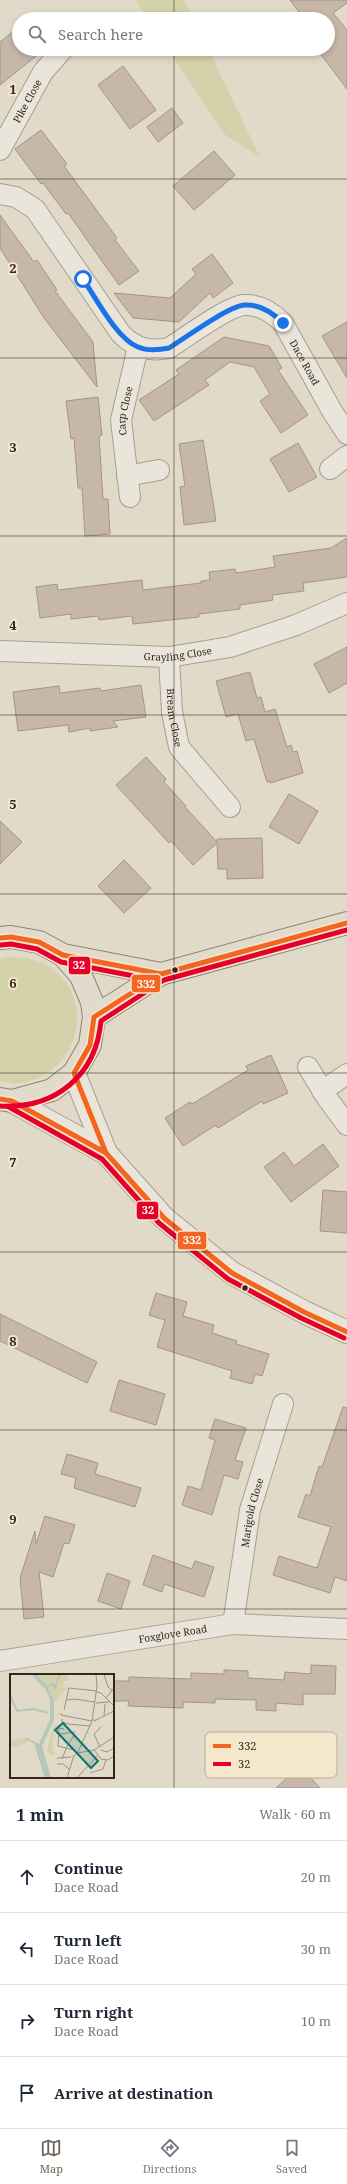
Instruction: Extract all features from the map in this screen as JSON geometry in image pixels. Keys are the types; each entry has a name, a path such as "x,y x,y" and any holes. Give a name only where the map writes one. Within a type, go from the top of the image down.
{"main road":[{"path":"94,1017 161,974 347,922"},
{"path":"4,934 39,942 63,954 161,974"},
{"path":"6,1100 52,1090 74,1073 90,1045 94,1017 92,1002 82,976 63,954"}],"street":[{"name":"Pike Close","path":"0,150 43,72 54,56"},
{"name":"Dace Road","path":"0,194 16,197 35,209 121,334 138,347 160,350 169,348 230,310 244,305 258,307 273,313 283,323 332,411 347,434"},
{"name":"Carp Close","path":"130,497 121,420 138,347"},
{"path":"330,469 347,456"},
{"path":"127,476 159,470"},
{"name":"Grayling Close","path":"0,651 168,658 230,647 296,625 347,603"},
{"name":"Bream Close","path":"168,658 172,712 179,747 230,806"},
{"path":"308,1067 322,1091 347,1125"},
{"path":"74,1073 106,1153 164,1218 232,1273 304,1312 345,1327"},
{"path":"322,1091 347,1074"},
{"path":"6,1100 106,1153"},
{"name":"Marigold Close","path":"233,1624 250,1510 283,1404"},
{"name":"Foxglove Road","path":"0,1661 233,1624 347,1629"}],"green space":[{"path":"136,0 184,0 190,12 144,12"},
{"path":"173,56 211,56 260,157 224,134"},
{"path":"6,957 35,960 45,964 62,977 73,994 77,1013 75,1032 68,1051 56,1066 39,1077 16,1083 0,1081 0,959"}],"building":[{"path":"290,0 347,0 347,3 334,12 299,12"},
{"path":"335,15 347,30 347,89 322,56 335,56"},
{"path":"12,33 12,56 36,56 0,85 0,42"},
{"path":"123,66 156,110 130,129 98,85"},
{"path":"172,108 183,123 158,142 147,127"},
{"path":"41,130 67,164 64,166 117,238 115,240 139,271 119,285 68,213 66,214 43,183 41,184 15,149"},
{"path":"214,151 235,175 194,210 173,186"},
{"path":"0,215 34,262 37,260 57,290 55,291 93,342 97,387 44,318 0,248"},
{"path":"212,254 233,283 213,298 210,293 179,322 133,318 114,293 170,298 196,274 192,269"},
{"path":"347,322 347,378 322,336"},
{"path":"224,337 269,346 282,368 278,370 308,415 281,433 260,401 270,394 254,367 230,362 205,380 209,385 154,421 139,400 179,374 176,370"},
{"path":"98,397 102,435 99,436 103,499 108,499 110,534 85,536 82,488 78,488 74,438 71,439 66,401"},
{"path":"203,440 216,521 184,525 180,487 185,486 179,444"},
{"path":"298,443 317,477 289,492 270,459"},
{"path":"347,538 347,577 303,583 304,591 272,595 273,600 240,605 240,609 199,614 199,617 133,624 132,616 99,620 98,616 71,619 71,614 40,618 36,587 57,584 58,590 142,580 143,590 201,583 201,581 210,580 209,572 235,569 236,573 275,567 273,556 331,548"},
{"path":"347,647 347,683 329,693 314,664"},
{"path":"250,672 257,698 261,697 265,712 275,709 287,747 291,745 293,752 297,751 303,773 270,783 270,781 267,782 254,739 246,741 238,714 226,717 216,681"},
{"path":"141,685 146,717 113,721 118,727 90,731 90,728 69,732 68,725 18,731 13,692 59,686 60,693 100,688 101,691"},
{"path":"146,757 166,779 164,782 217,842 217,839 262,838 263,878 227,879 227,869 218,869 217,843 193,865 171,841 169,843 116,785"},
{"path":"289,794 318,811 299,844 269,827"},
{"path":"0,821 22,842 0,864"},
{"path":"124,860 151,888 124,913 98,886"},
{"path":"271,1055 288,1093 263,1104 262,1101 218,1128 216,1125 183,1146 165,1118 190,1102 192,1104 248,1070 246,1066"},
{"path":"323,1144 339,1166 291,1202 264,1167 284,1152 294,1166"},
{"path":"323,1190 347,1192 347,1233 320,1231"},
{"path":"156,1293 187,1302 183,1316 214,1325 212,1333 237,1341 236,1344 269,1354 262,1376 255,1374 252,1384 230,1378 232,1371 157,1347 165,1320 149,1315"},
{"path":"0,1314 97,1362 87,1383 0,1341"},
{"path":"119,1380 165,1394 156,1425 110,1411"},
{"path":"343,1407 347,1408 347,1581 335,1577 330,1593 273,1575 279,1556 317,1568 331,1527 298,1517 306,1494 310,1496 319,1466 322,1467"},
{"path":"215,1419 246,1428 235,1460 243,1462 238,1479 224,1475 212,1515 182,1505 188,1486 201,1490 215,1440 209,1438"},
{"path":"67,1454 98,1463 95,1474 141,1488 135,1507 74,1488 76,1478 61,1474"},
{"path":"45,1516 75,1525 69,1544 64,1543 53,1577 39,1572 44,1617 24,1619 20,1578 35,1531 36,1544"},
{"path":"153,1555 192,1569 195,1561 214,1567 204,1597 164,1584 162,1592 143,1585"},
{"path":"107,1573 130,1581 121,1609 98,1601"},
{"path":"311,1665 336,1666 335,1694 303,1694 303,1705 276,1703 276,1711 256,1710 256,1700 215,1699 215,1703 183,1702 183,1708 128,1706 129,1701 114,1701 114,1681 129,1681 129,1677 191,1679 191,1673 224,1674 224,1670 248,1671 248,1678 284,1680 285,1672 311,1674"},
{"path":"287,1778 311,1778 320,1788 276,1788"}],"transit line":[{"name":"332","path":"347,923 161,974 94,1017 90,1045 74,1073 106,1153 164,1218 232,1273 304,1312 347,1332"},
{"name":"32","path":"0,1106 38,1102 55,1095 69,1085 81,1073 91,1058 97,1041 101,1021 164,980 347,930"},
{"name":"332","path":"0,938 11,937 39,942 63,955 161,974"},
{"name":"32","path":"1,945 11,944 37,949 61,962 160,981"},
{"name":"332","path":"0,1099 12,1101 106,1153"},
{"name":"32","path":"9,1107 102,1159 159,1223 228,1279 301,1318 344,1338"}],"route":[{"path":"83,279 121,334 129,342 138,347 160,350 169,348 230,310 244,305 258,307 273,313 283,323"}]}
